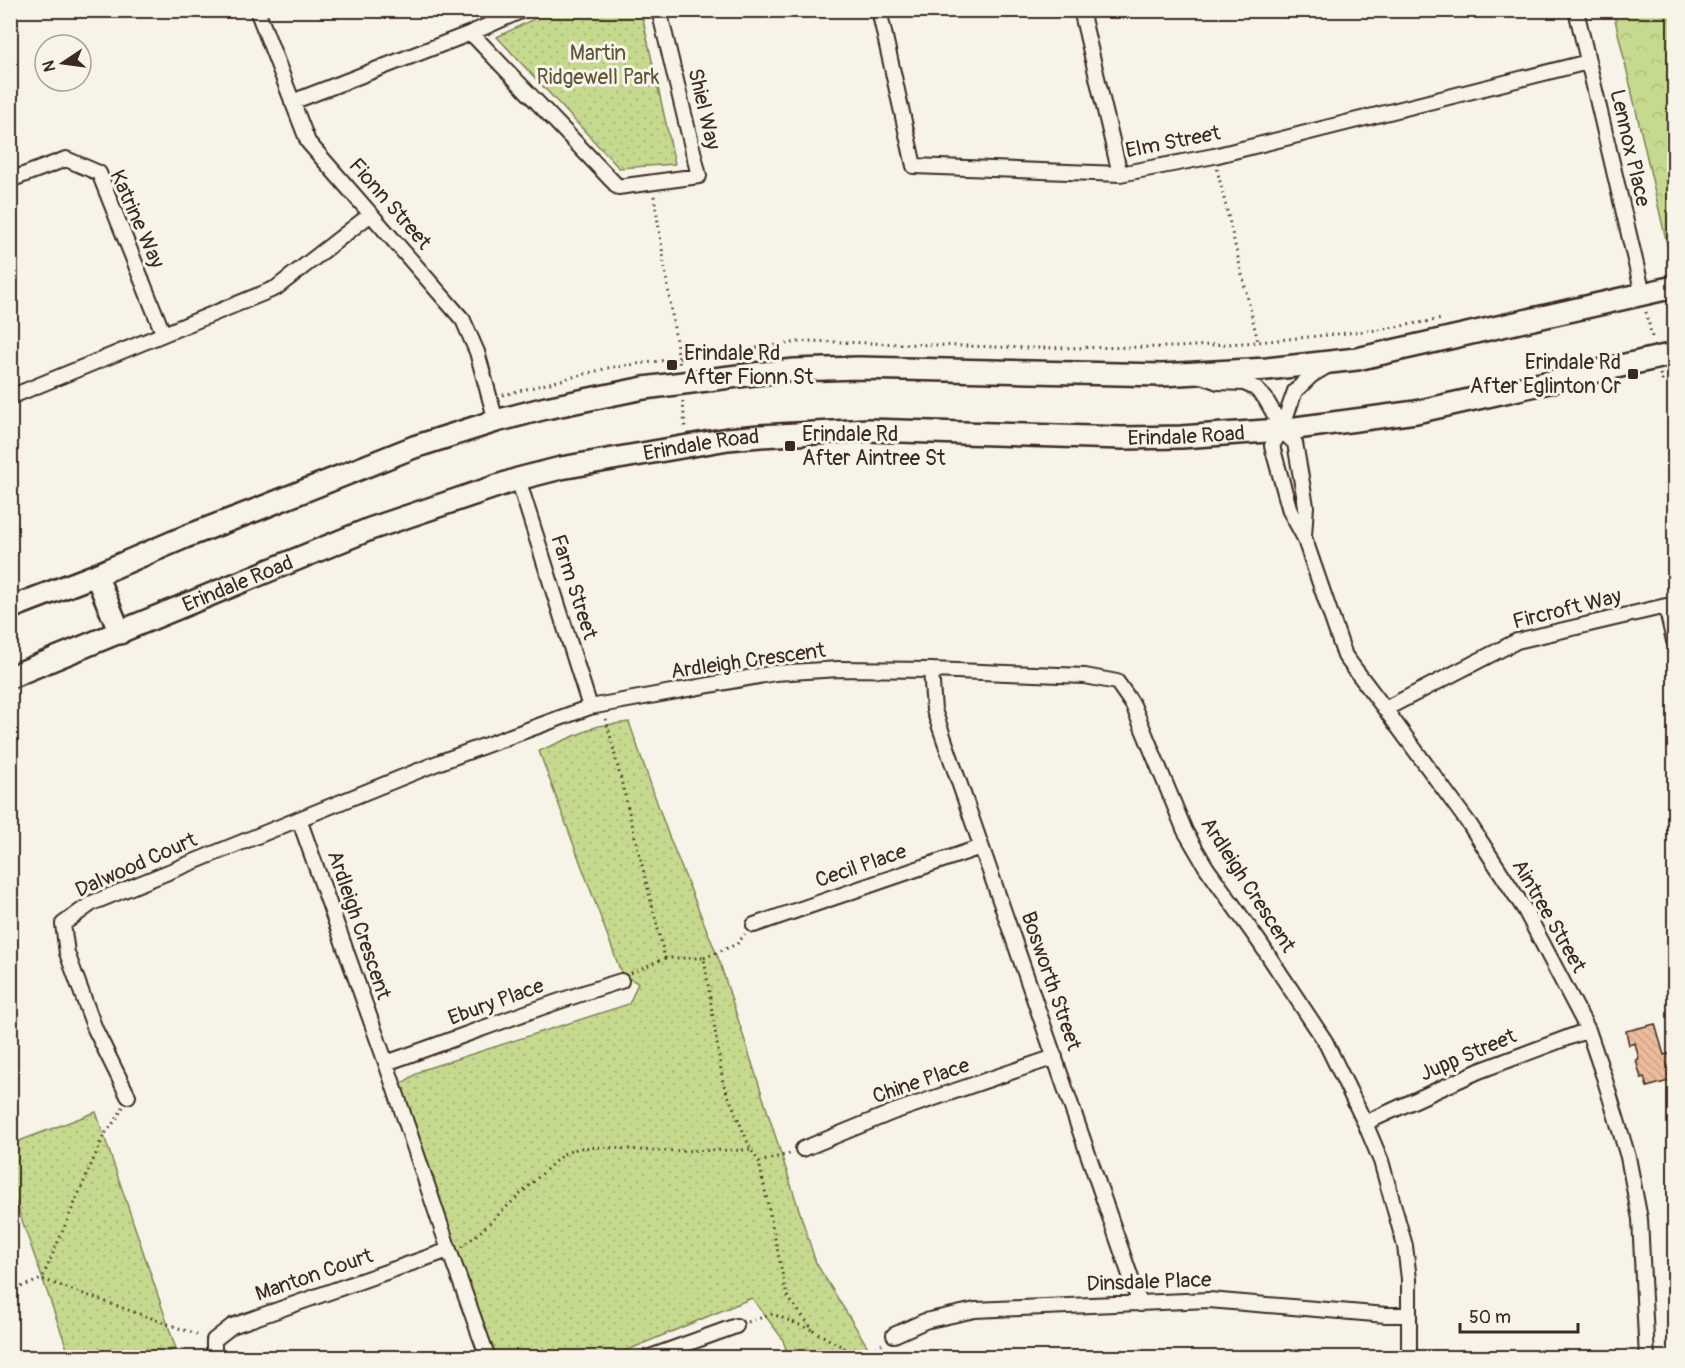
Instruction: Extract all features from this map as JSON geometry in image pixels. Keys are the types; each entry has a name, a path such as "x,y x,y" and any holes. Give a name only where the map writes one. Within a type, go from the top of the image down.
{"main road":[{"path":"10,608 414,447 546,408 644,388 775,372 858,368 1162,375 1267,369 1357,359 1674,287"},
{"name":"Erindale Road","path":"10,676 370,529 518,479 561,468 760,436 869,430 1123,438 1181,437 1281,430 1416,412 1674,354"},
{"path":"96,575 120,633"}],"street":[{"name":"Fionn Street","path":"257,10 308,142 463,320 477,352 496,421"},
{"path":"292,102 471,33 523,10"},
{"name":"Shiel Way","path":"471,33 618,187 699,176 659,10"},
{"name":"Elm Street","path":"879,10 914,166 1120,174 1214,156 1588,62"},
{"path":"1081,10 1120,174"},
{"name":"Lennox Place","path":"1576,10 1642,294"},
{"name":"Katrine Way","path":"10,180 66,159 99,173 163,333"},
{"path":"10,397 276,288 371,214"},
{"name":"Aintree Street","path":"1334,362 1312,375 1295,391 1281,430 1272,446 1290,511 1304,537 1345,656 1470,825 1526,910 1588,1030 1628,1157 1640,1219 1647,1358"},
{"name":"Aintree Street","path":"1194,373 1218,382 1244,383 1255,388 1265,398 1281,430 1295,443 1306,507 1304,537"},
{"name":"Farm Street","path":"518,479 596,706"},
{"name":"Fircroft Way","path":"1385,709 1517,641 1540,635 1666,606 1674,641"},
{"name":"Ardleigh Crescent","path":"488,1358 299,819 440,762 596,706 775,673 839,669 1085,676 1117,682 1133,705 1185,831 1206,867 1325,1041 1365,1123 1381,1161 1405,1246 1409,1279 1409,1358"},
{"name":"Bosworth Street","path":"931,670 934,710 1140,1304"},
{"name":"Dalwood Court","path":"128,1096 95,1029 67,952 63,924 92,903 299,819"},
{"name":"Cecil Place","path":"754,925 981,847"},
{"name":"Ebury Place","path":"386,1064 569,997 621,981"},
{"name":"Jupp Street","path":"1365,1123 1479,1071 1588,1030"},
{"name":"Chine Place","path":"803,1149 893,1112 1055,1057"},
{"name":"Manton Court","path":"214,1340 232,1326 449,1250"},
{"name":"Dinsdale Place","path":"894,1335 925,1321 975,1310 1209,1300 1409,1315"},
{"path":"647,1358 736,1326"},
{"path":"214,1340 214,1358"}],"path":[{"path":"1214,156 1258,342"},
{"path":"652,182 679,357 687,446"},
{"path":"489,399 608,368 807,341 1029,348 1178,347 1258,342 1377,330 1444,319"},
{"path":"596,706 665,958"},
{"path":"621,981 634,971 665,958 704,958 737,944 754,925"},
{"path":"704,958 723,1083 751,1150 759,1162 787,1296 814,1331"},
{"path":"42,1279 104,1135 117,1118 128,1096"},
{"path":"449,1250 458,1250 563,1154 579,1148 602,1147 654,1151 751,1150"},
{"path":"759,1162 786,1156 803,1149"},
{"path":"10,1291 42,1279 214,1340"},
{"path":"736,1326 772,1314 814,1331 854,1355 876,1348 894,1335"}],"green space":[{"name":"Martin Ridgewell Park","path":"552,10 641,11 675,164 619,168 497,37"},
{"path":"1613,11 1674,11 1674,256 1670,257"},
{"path":"629,722 668,834 719,960 816,1263 869,1349 871,1357 789,1357 782,1338 752,1298 611,1357 491,1357 395,1088 422,1070 629,1004 638,983 622,975 539,751 598,726"},
{"path":"96,1112 176,1349 151,1357 70,1357 11,1189 11,1144"}],"building":[{"path":"1655,1024 1664,1055 1674,1052 1674,1069 1669,1071 1672,1080 1647,1087 1644,1077 1641,1078 1636,1060 1639,1059 1635,1043 1629,1045 1626,1031"}],"place":[{"name":"Erindale Rd After Fionn St","path":"672,365"},
{"name":"Erindale Rd After Eglinton Cr","path":"1633,374"},
{"name":"Erindale Rd After Aintree St","path":"790,446"}]}
